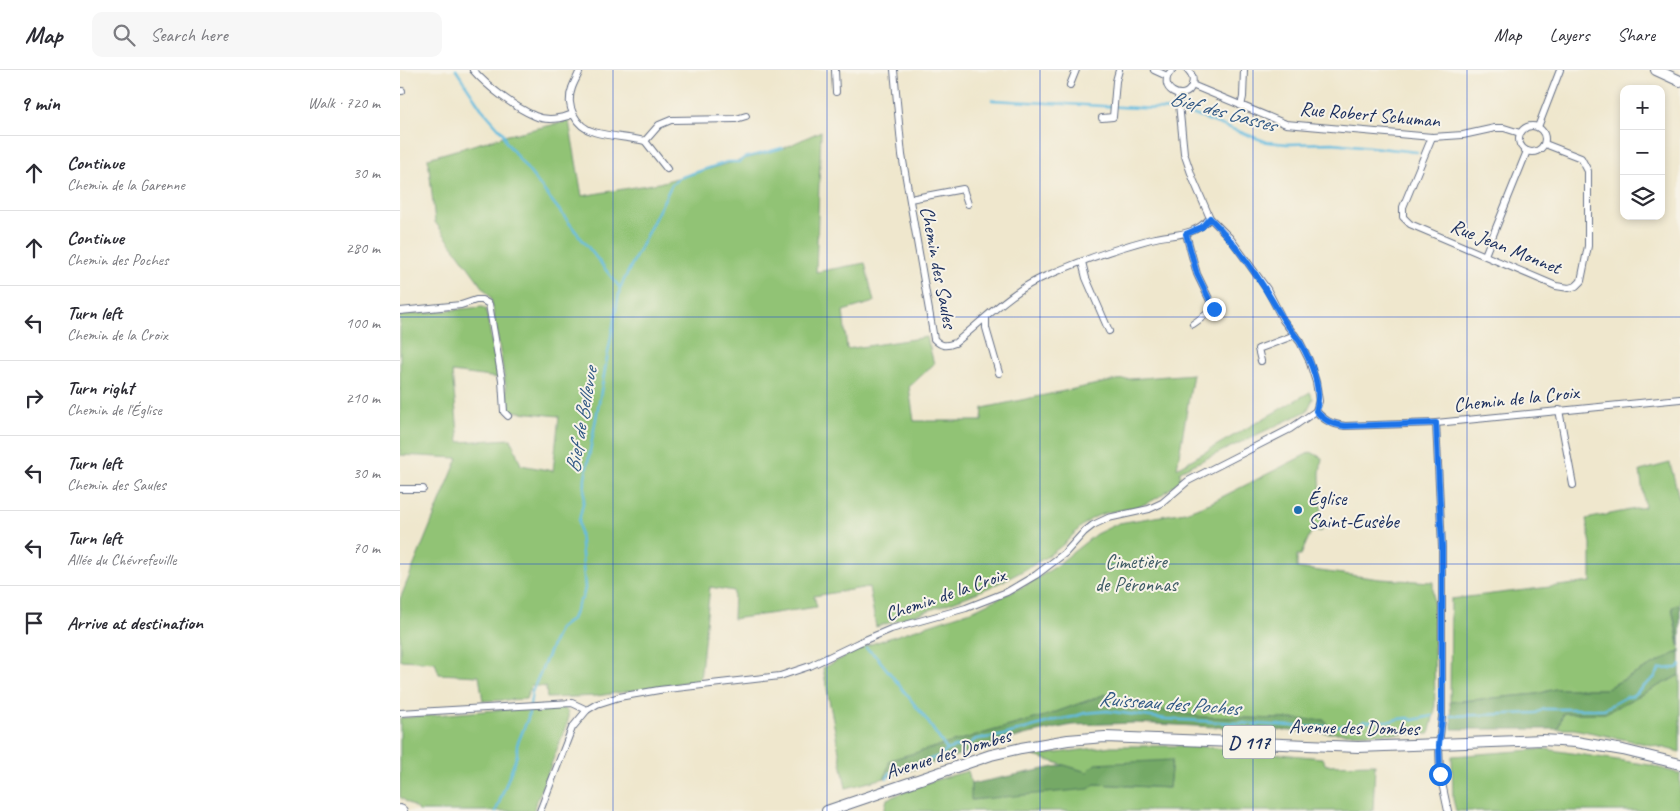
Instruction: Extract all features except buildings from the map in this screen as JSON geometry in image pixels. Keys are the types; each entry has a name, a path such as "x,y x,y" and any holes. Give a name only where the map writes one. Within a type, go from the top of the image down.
{"main road":[{"path":"1656,70 1680,81"},
{"name":"Avenue des Dombes","path":"826,811 991,755 1068,740 1131,737 1358,747 1543,740 1576,742 1623,750 1680,764"}],"street":[{"path":"473,70 490,87 536,117 558,118 573,114"},
{"path":"580,70 571,89 570,99 573,114 581,124 595,132 645,141 667,169"},
{"path":"835,70 836,92"},
{"name":"Chemin des Saules","path":"894,70 902,155 934,339 940,345 947,346 955,343 1030,283 1082,262 1152,239 1186,234 1202,227 1210,218"},
{"path":"1070,85 1076,70"},
{"path":"1102,118 1113,117 1116,81 1119,70"},
{"path":"1154,70 1167,76"},
{"path":"1172,70 1167,76 1168,88 1178,94 1187,92 1192,85 1193,77 1188,70"},
{"path":"1241,106 1244,70"},
{"path":"1538,127 1560,70"},
{"name":"Rue Robert Schuman","path":"1192,85 1286,124 1432,138 1463,135 1495,128 1504,128 1520,133"},
{"path":"1178,94 1184,153 1210,218 1230,238 1267,290 1283,320 1295,335 1309,360 1316,382 1319,401 1316,411"},
{"path":"645,141 659,125 671,120 736,119 746,116"},
{"path":"1528,126 1538,127 1544,132 1544,144 1535,152 1527,151 1520,144 1520,133 1528,126"},
{"name":"Rue Jean Monnet","path":"1432,138 1403,207 1403,217 1410,224 1556,286 1569,288 1576,286 1580,281 1588,246 1588,171 1581,158 1544,144"},
{"path":"1485,255 1527,151"},
{"path":"910,199 963,189 968,204"},
{"path":"1186,234 1197,274 1214,309 1193,324"},
{"path":"1082,262 1086,278 1109,331"},
{"path":"400,311 461,305 476,300 482,300 489,304 502,380 504,412 508,416"},
{"path":"986,318 986,328 999,373"},
{"path":"1261,361 1258,350 1295,335"},
{"name":"Chemin de la Croix","path":"540,811 572,728 587,710 598,704 619,697 659,690 780,676 810,666 891,629 966,608 1007,592 1036,575 1065,552 1093,525 1108,518 1149,509 1162,503 1188,481 1290,429 1316,411 1331,424 1345,426 1436,423 1680,399"},
{"path":"1560,410 1573,485"},
{"path":"1436,423 1442,547 1442,716 1439,745 1440,774 1448,811"},
{"path":"400,489 423,489"},
{"path":"400,713 572,703 587,710"}],"green space":[{"path":"569,121 582,196 659,183 784,148 821,131 816,272 865,263 874,302 843,311 847,349 927,337 934,364 909,387 914,421 982,421 983,408 1117,380 1193,374 1177,468 1310,392 1313,399 1307,411 1180,471 1180,480 1154,500 1142,505 1104,513 1091,519 1066,542 1044,558 1003,581 961,599 876,627 869,587 814,596 817,607 733,619 734,591 710,587 700,680 597,696 547,698 546,687 531,685 526,699 483,701 479,676 439,674 435,662 400,660 400,599 458,458 400,455 400,315 482,307 486,309 498,378 452,372 459,442 511,439 521,465 553,471 559,416 510,411 491,298 435,222 428,158 508,135"},
{"name":"Cimetière de Péronnas","path":"1311,452 1322,458 1320,473 1322,531 1311,532 1301,555 1297,555 1297,568 1380,579 1433,582 1435,710 1429,734 1332,733 1324,720 1203,717 1115,703 1106,694 1045,716 890,760 885,778 846,788 823,668 868,645 974,610 1026,585 1052,569 1096,534 1119,523 1185,512 1210,503"},
{"path":"1670,463 1680,502 1680,604 1672,608 1680,651 1605,689 1555,689 1537,694 1450,702 1451,599 1591,582 1591,544 1586,519 1645,507 1640,471"},
{"path":"1680,604 1680,646 1672,607"},
{"path":"1680,651 1680,675 1605,713 1563,713 1558,729 1452,729 1450,702 1537,694 1555,689 1605,689"},
{"path":"1680,675 1680,752 1574,729 1558,729 1563,713 1605,713"},
{"path":"1106,694 1115,703 1203,717 1325,720 1332,733 1136,723 1072,725 1024,735 885,778 890,760 1045,716"},
{"path":"544,706 563,707 568,712 568,721 533,811 419,811 400,797 400,718"},
{"path":"1112,746 1195,746 1322,758 1326,765 1375,764 1373,811 884,811 887,799 932,781 968,771 972,800 1095,784 1169,788 1172,760 1087,772 1034,756"},
{"path":"1545,749 1650,765 1680,774 1680,811 1456,811 1453,799 1452,756"},
{"path":"1172,760 1169,788 1095,784 1089,789 971,800 971,784 1064,765 1087,772 1095,764"}],"waterway":[{"name":"Bief de Bellevue","path":"456,70 481,108 503,133 506,142 620,288 585,478 584,499 579,521 585,588 583,597 572,619 559,629 532,692 528,718 517,745 517,755 496,811"},
{"name":"Bief des Gasses","path":"992,100 1175,110 1189,113 1267,142 1287,144 1333,143 1417,152"},
{"name":"Bief des Gasses","path":"620,288 672,184 679,178 727,162 739,162 744,158 782,148"},
{"path":"866,648 877,657 926,719 947,750"},
{"name":"Ruisseau des Poches","path":"1450,716 1536,713 1544,709 1604,709 1626,697 1632,696 1654,678 1660,669 1677,668 1680,665"},
{"name":"Ruisseau des Poches","path":"887,778 890,773 940,756 947,750 955,747 968,745 976,739 1000,736 1085,713 1107,711 1166,719 1310,727 1356,725 1364,721 1391,721 1408,718 1413,720 1432,716"}],"place":[{"name":"Église Saint-Eusèbe","path":"1298,510"}],"route":[{"path":"1214,309 1197,274 1186,234 1202,227 1210,218 1230,238 1267,290 1283,320 1300,342 1309,360 1316,382 1319,401 1316,411 1323,419 1331,424 1345,426 1436,423 1442,547 1440,774"}]}
